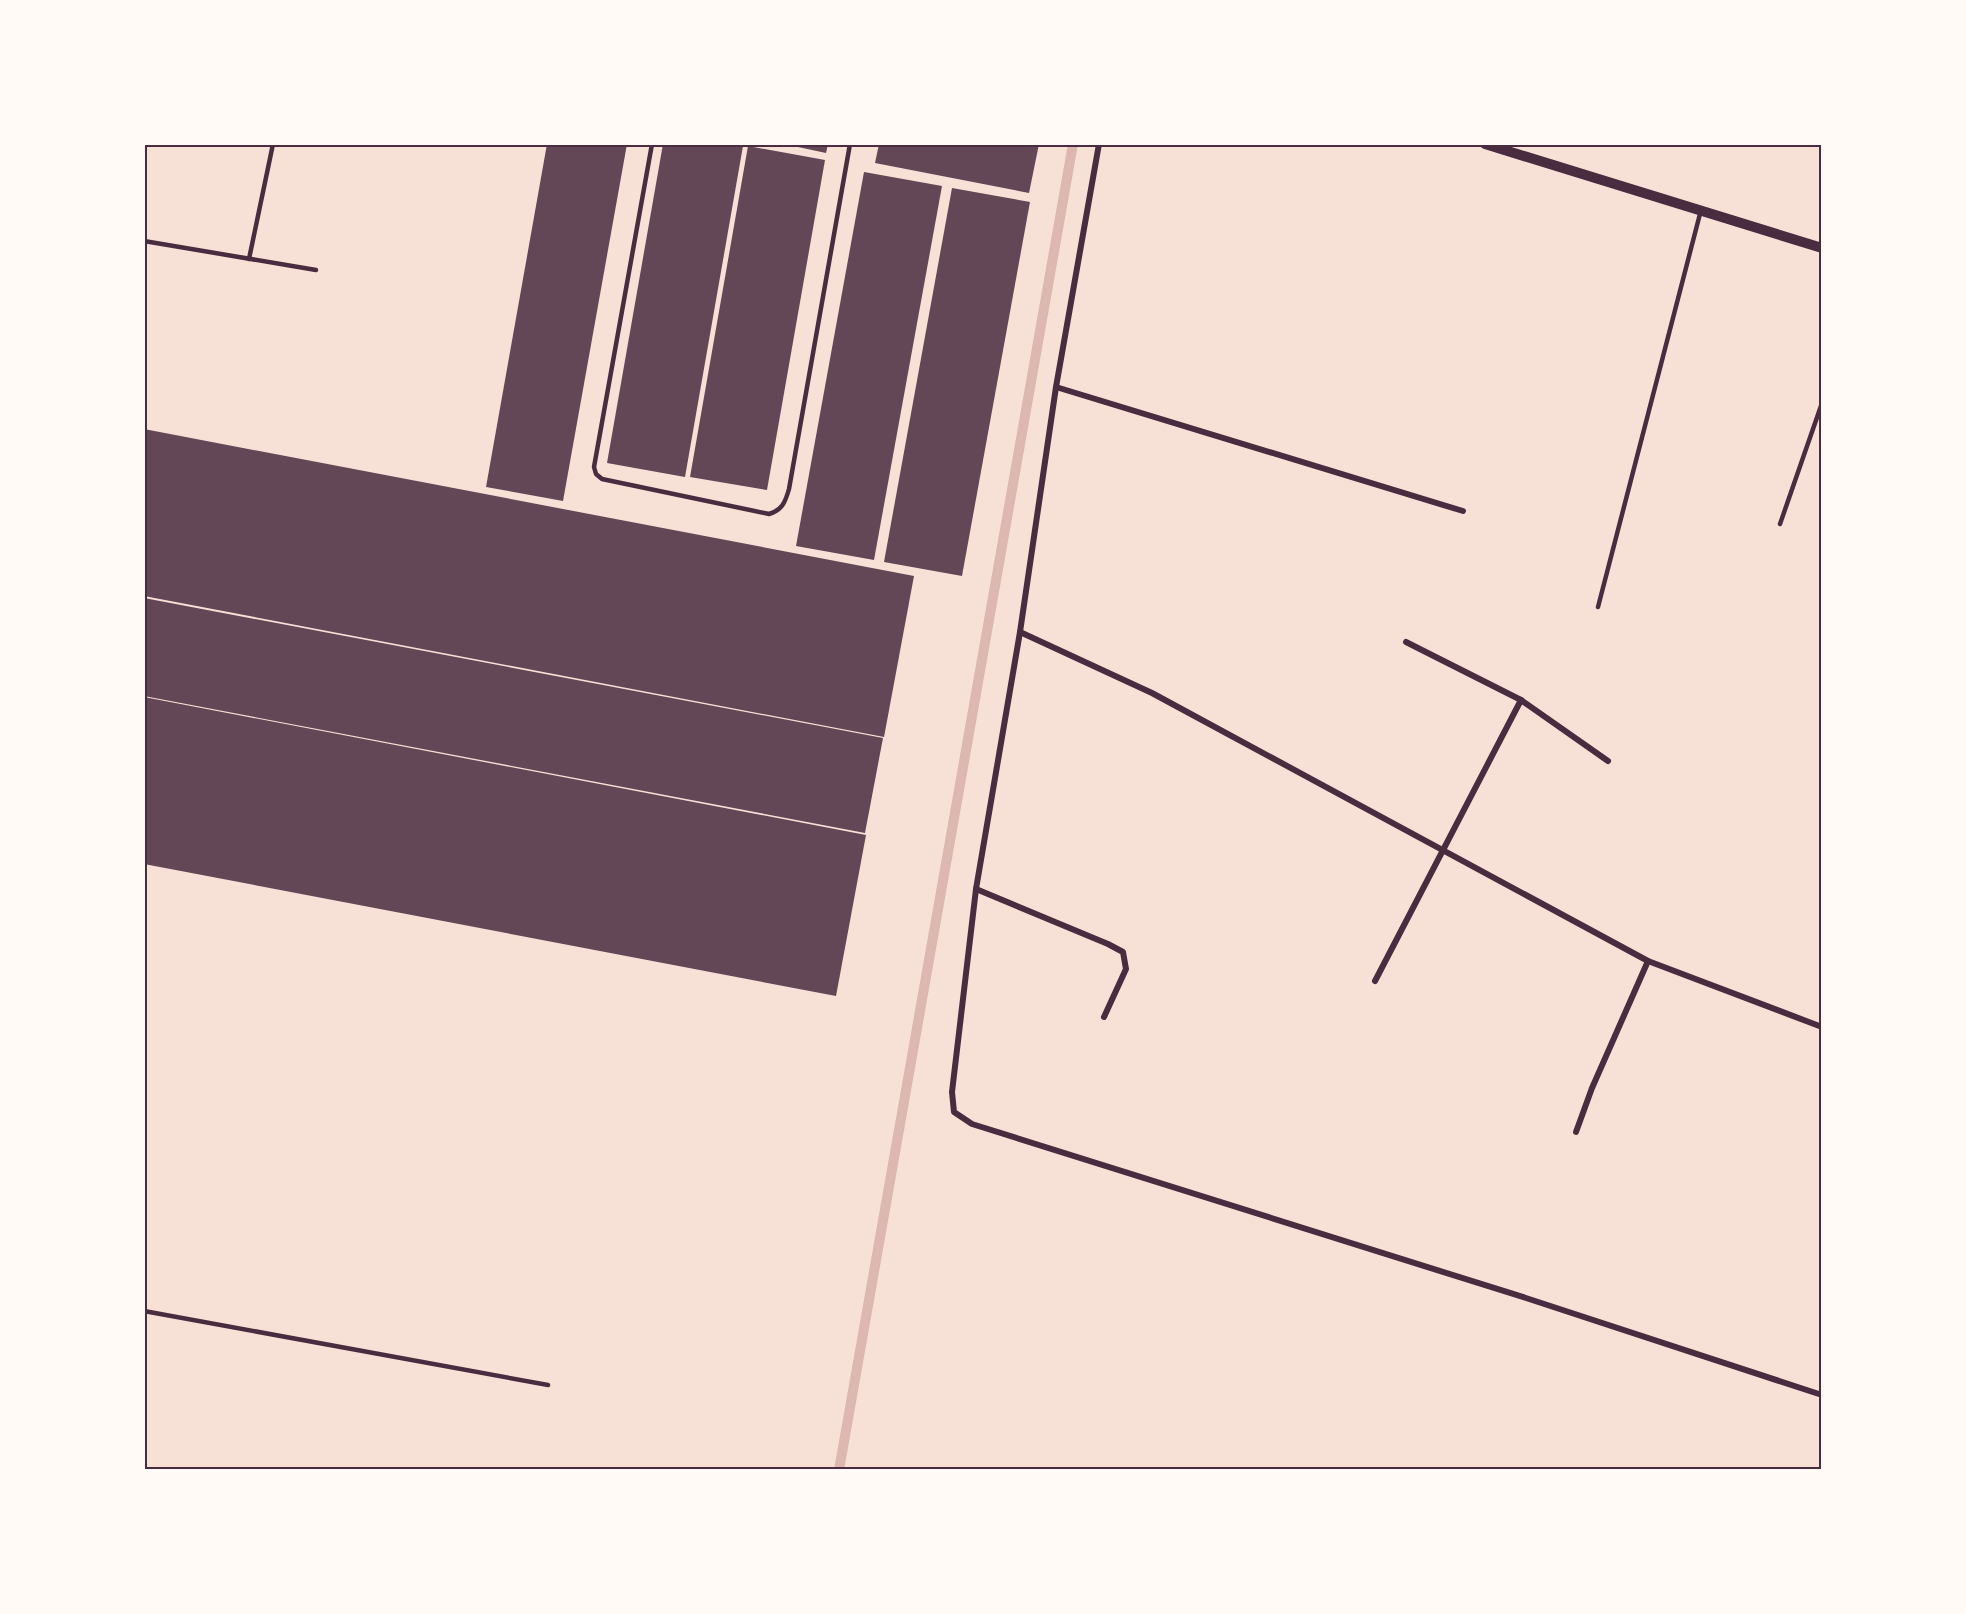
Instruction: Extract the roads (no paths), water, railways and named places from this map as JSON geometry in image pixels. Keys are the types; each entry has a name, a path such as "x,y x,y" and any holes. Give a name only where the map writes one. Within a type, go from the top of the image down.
{"street":[{"path":"1099,144 1056,387 1020,632 976,889 952,1092 954,1112 972,1124 1526,1298 1822,1395"},
{"path":"1485,144 1822,248"},
{"path":"1056,387 1463,511"},
{"path":"1020,632 1152,693 1648,961 1822,1027"},
{"path":"1406,642 1521,700 1608,761"},
{"path":"1375,981 1521,700"},
{"path":"976,889 1123,952 1126,969 1104,1017"},
{"path":"1576,1132 1592,1088 1648,961"}],"lane":[{"path":"249,259 273,144"},
{"path":"652,144 594,467 596,474 602,478 769,514 779,510 786,502 789,489 850,144"},
{"path":"1598,607 1701,210"},
{"path":"144,241 316,270"},
{"path":"1780,524 1822,403"},
{"path":"144,1311 548,1385"}],"waterway":[{"path":"839,1470 1073,144"}]}
